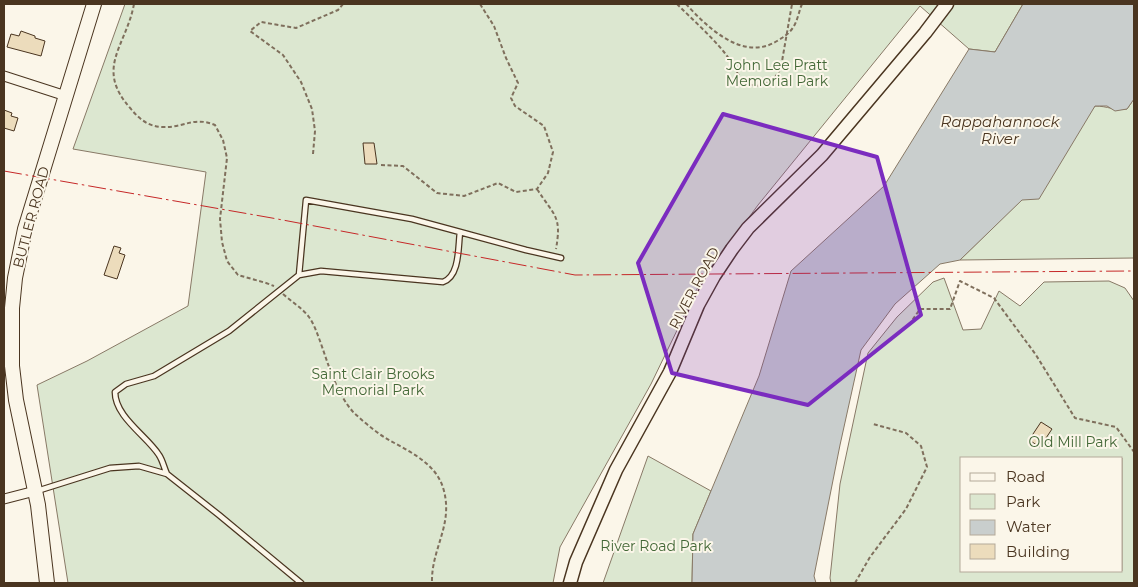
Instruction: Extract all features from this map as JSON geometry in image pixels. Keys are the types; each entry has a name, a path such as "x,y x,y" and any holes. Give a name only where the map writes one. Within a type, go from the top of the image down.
{"main road":[{"name":"BUTLER ROAD","path":"47,583 35,492 16,400 12,366 12,308 15,278 25,228 94,4"}],"street":[{"name":"RIVER ROAD","path":"570,583 576,562 616,470 670,372 698,305 714,276 748,228 834,141 947,4"},
{"path":"4,76 66,96"},
{"path":"4,499 35,492"}],"lane":[{"path":"299,275 306,200 412,219 561,258"},
{"path":"167,474 160,456 121,411 115,401 115,392 126,384 154,376 230,331 299,275 321,271 443,282 448,280 454,272 460,232"},
{"path":"35,492 110,468 139,466 167,474 301,583"}],"path":[{"path":"134,4 131,19 113,64 113,81 119,94 139,119 149,124 160,127 172,127 200,120 215,125 224,140 227,158 220,225 226,261 238,276 266,282 299,307 313,324 338,388 353,411 382,436 415,454 438,476 444,490 446,510 445,527 434,559 432,583"},
{"path":"313,154 315,131 312,109 301,82 283,55 250,31 261,22 296,28 338,10 343,4"},
{"path":"382,165 403,166 437,193 464,196 498,183 516,192 537,189 548,173 553,152 544,126 515,106 511,98 518,83 494,26 480,4"},
{"path":"677,4 723,51 742,79 753,86 769,83 778,74 785,49 792,4"},
{"path":"686,4 721,37 745,48 770,46 786,36 794,25 802,4"},
{"path":"537,189 558,218 559,233 554,256"},
{"path":"909,325 920,309 950,309 960,281 994,298 1036,355 1075,418 1116,427 1134,452"},
{"path":"855,583 874,551 906,510 927,468 921,446 906,433 873,424"}],"highlighted area":[{"path":"723,114 877,157 921,315 808,405 672,373 638,263"}],"green space":[{"name":"Saint Clair Brooks Memorial Park","path":"125,4 1023,4 995,52 969,49 920,6 758,205 698,287 651,384 560,547 553,583 68,583 37,385 87,361 188,306 206,172 73,149"},
{"path":"1134,99 1134,258 960,260 1022,199 1095,106 1127,109"},
{"name":"Old Mill Park","path":"944,278 963,330 981,329 999,291 1020,306 1044,282 1109,281 1125,288 1134,301 1134,583 831,583 840,484 868,353 897,317 933,282"},
{"name":"River Road Park","path":"648,456 711,491 693,534 692,583 603,583"}],"water":[{"name":"Rappahannock River","path":"1023,4 1134,4 1134,99 1127,109 1115,111 1107,106 1095,106 1039,199 1022,200 960,260 940,264 895,304 861,350 814,576 816,583 692,583 693,534 759,376 791,271 884,186 969,49 995,52"}],"building":[{"path":"21,31 45,41 41,56 7,47 11,34 19,36"},
{"path":"4,110 12,113 11,116 18,118 14,131 4,128"},
{"path":"363,143 374,143 377,164 365,164"},
{"path":"114,246 121,248 119,253 125,255 117,279 104,275"},
{"path":"1041,422 1052,429 1040,447 1029,440"}],"power":[{"path":"4,171 272,218 575,275 1131,271 1134,274"}],"park label":[{"name":"John Lee Pratt Memorial Park","path":"777,74"}]}
